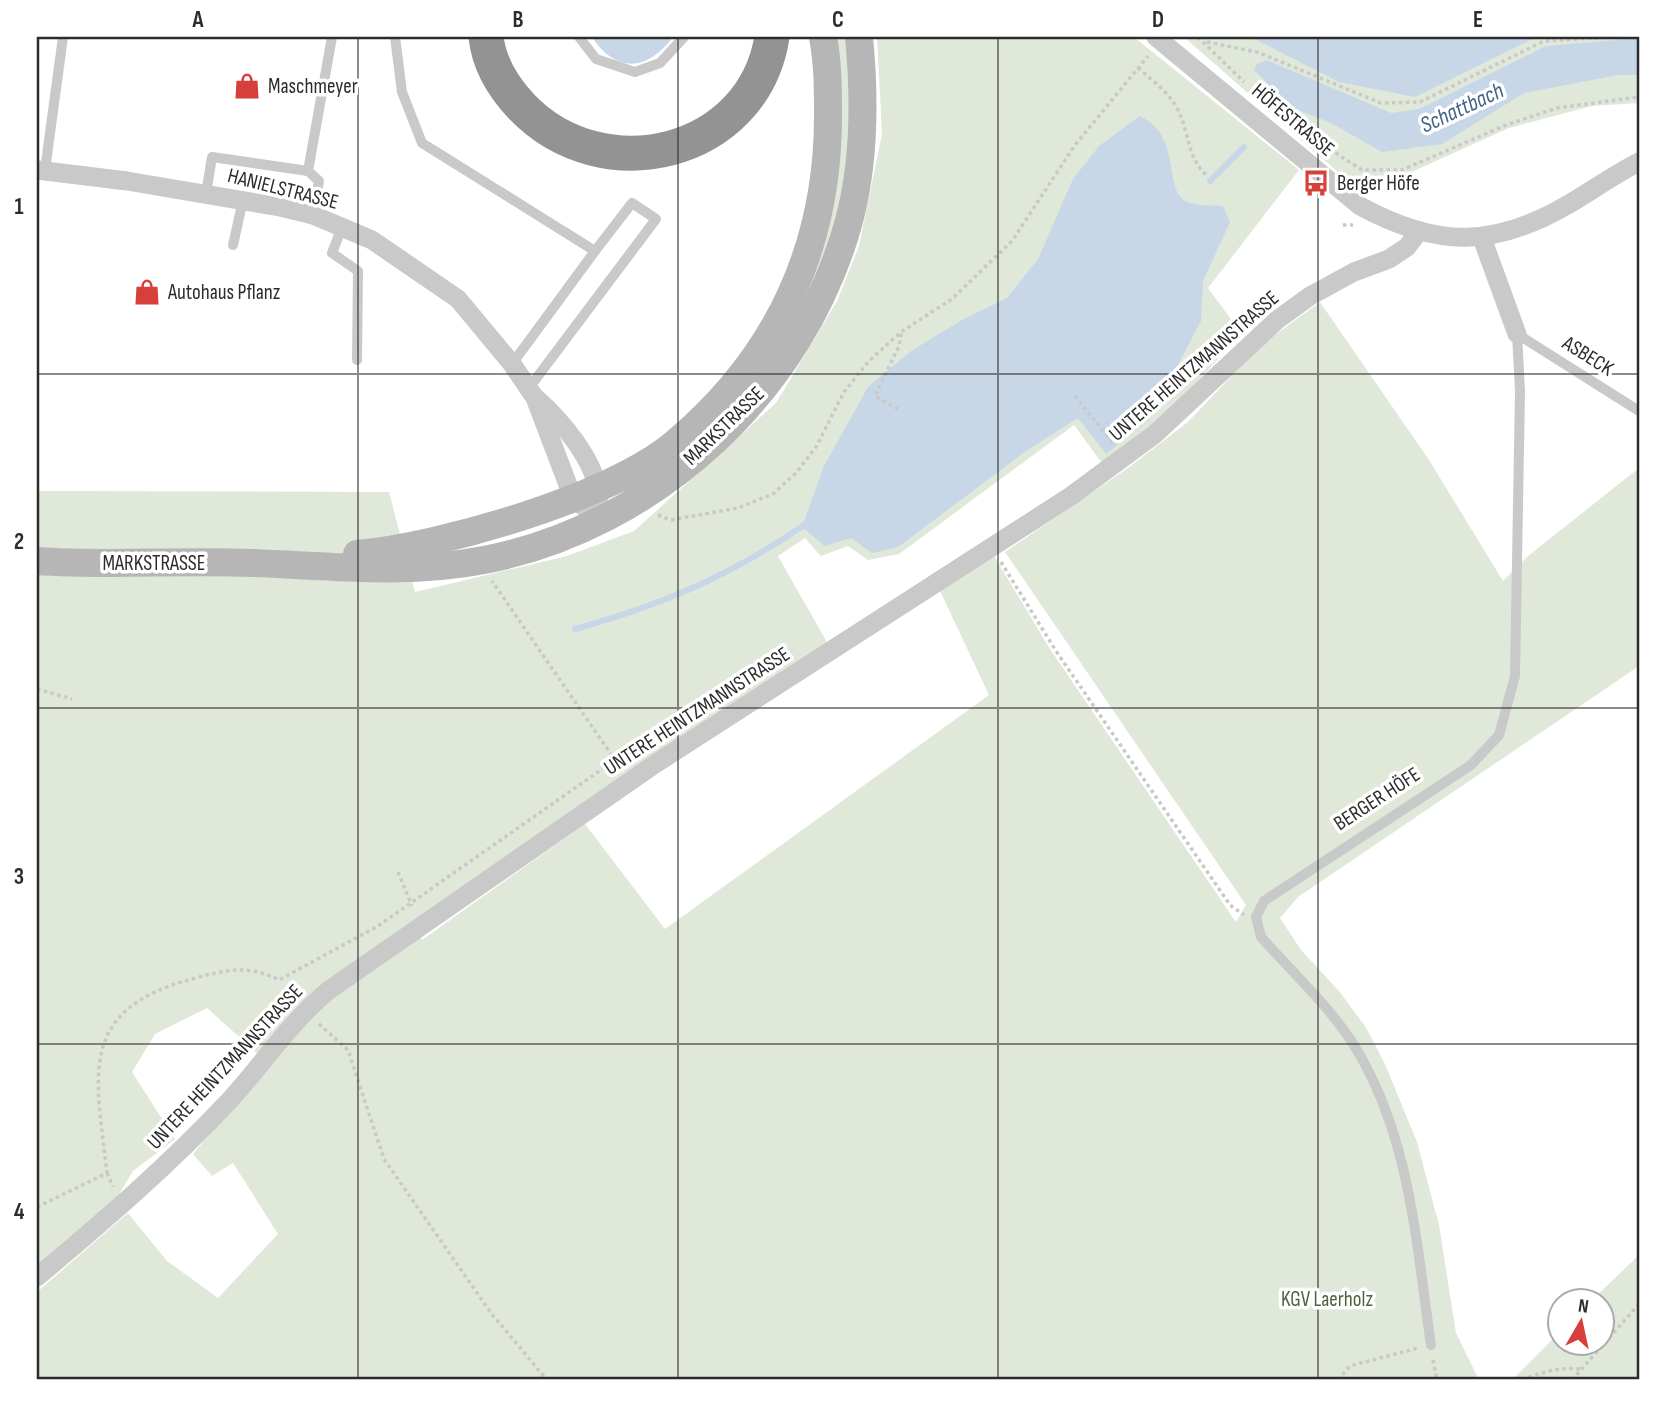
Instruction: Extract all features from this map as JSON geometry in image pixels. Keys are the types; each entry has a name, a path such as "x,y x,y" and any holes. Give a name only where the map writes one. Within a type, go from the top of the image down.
{"highway":[{"path":"486,37 494,67 511,95 537,122 577,146 629,154 666,150 690,141 714,127 734,110 752,87 765,61 772,37"}],"main road":[{"name":"MARKSTRASSE","path":"250,563 362,554 404,547 520,516 586,493 629,473 673,445 719,402 781,318 809,256 819,216 828,150 828,82 823,37"},
{"name":"MARKSTRASSE","path":"44,562 250,563 365,570 483,560 528,550 601,521 642,496 703,453 761,392 799,337 829,282 849,220 861,158 863,81 859,37"}],"street":[{"name":"HÖFESTRASSE","path":"1156,37 1360,206 1389,222 1419,231 1482,239 1549,214 1639,162"},
{"name":"HANIELSTRASSE","path":"41,170 243,200 313,215 342,226 402,259 458,299 512,363 532,393 601,521"},
{"name":"UNTERE HEINTZMANNSTRASSE","path":"37,1277 123,1205 176,1156 231,1098 304,1011 362,966 657,762 952,575 1125,458 1277,320 1310,296 1354,272 1389,259 1407,247 1419,231"},
{"name":"BERGER HÖFE","path":"1482,239 1517,334"},
{"name":"HANIELSTRASSE","path":"532,393 560,420 586,493"}],"lane":[{"path":"41,170 63,37"},
{"path":"308,170 332,37"},
{"path":"396,37 402,92 422,143 595,251"},
{"path":"579,37 596,59 635,72 660,63 684,37"},
{"path":"206,194 212,157 308,170 319,181 313,215"},
{"path":"233,245 243,200"},
{"path":"512,363 632,203 656,219 532,393"},
{"path":"342,226 331,253 358,271 357,360"},
{"name":"ASBECK","path":"1517,334 1639,411"},
{"name":"BERGER HÖFE","path":"1431,1345 1408,1189 1381,1100 1352,1043 1261,937 1256,917 1264,901 1471,765 1499,735 1515,676 1520,391 1517,334"}],"path":[{"path":"1198,37 1249,87"},
{"path":"1205,42 1257,52 1381,103 1420,102 1544,41 1611,37"},
{"path":"642,496 658,515 671,520 738,508 773,494 796,473 816,447 844,392 869,361 901,331 952,299 1012,242 1074,145 1138,68 1165,91 1179,111 1189,151 1196,165 1207,176"},
{"path":"1303,131 1362,170 1402,170 1506,125 1557,108 1592,101 1639,97"},
{"path":"898,409 875,396 899,346 901,331"},
{"path":"1075,396 1125,458"},
{"path":"37,1207 107,1173 98,1093 99,1057 109,1027 131,1004 160,988 225,971 260,970 279,980 378,926 412,904 615,760 505,601 483,560"},
{"path":"1006,569 1056,650 1230,905"},
{"path":"37,689 72,699"},
{"path":"398,872 423,926"},
{"path":"304,1011 348,1050 384,1159 491,1313 547,1380"},
{"path":"1572,1380 1639,1304"},
{"path":"1338,1380 1350,1366 1431,1345 1437,1380"},
{"path":"1522,1380 1542,1371 1565,1367 1580,1369"}],"green space":[{"path":"831,37 851,37 855,90 842,217 796,327 796,306"},
{"name":"KGV Laerholz","path":"877,37 1134,37 1299,170 1208,288 1242,334 1156,425 1102,463 1074,425 899,554 868,560 848,546 821,556 805,538 778,556 828,644 414,922 422,940 585,824 665,929 989,695 940,591 994,556 1050,649 1236,922 1246,905 1005,552 1128,468 1188,422 1260,346 1320,302 1429,460 1503,581 1528,556 1639,468 1639,666 1298,897 1280,918 1301,950 1339,991 1365,1026 1385,1064 1417,1142 1439,1225 1456,1333 1479,1380 37,1380 37,1292 128,1213 167,1261 218,1298 278,1234 233,1163 212,1176 193,1154 269,1064 207,1008 155,1034 132,1072 175,1139 133,1171 112,1206 37,1267 37,491 389,492 415,592 567,556 634,531 776,403 837,301 859,246 882,134"},
{"path":"1184,37 1639,37 1639,103 1592,106 1509,128 1363,194"},
{"path":"1639,1255 1639,1380 1512,1380 1546,1346 1546,1358 1616,1358 1616,1288 1605,1288"}],"water":[{"path":"592,37 673,37 653,57 632,64 611,57"},
{"path":"1251,37 1536,37 1415,97 1339,82"},
{"name":"Schattbach","path":"1639,38 1639,75 1618,75 1524,93 1442,144 1382,152 1331,123 1291,107 1254,70 1257,64 1267,60 1391,113 1419,109 1546,46"},
{"path":"1140,116 1163,137 1176,188 1181,197 1194,204 1223,206 1230,222 1203,281 1201,321 1149,420 1106,454 1078,418 1026,451 898,547 872,553 851,538 825,546 802,527 824,466 868,387 911,351 962,320 1007,298 1038,259 1073,179 1099,146"}],"waterway":[{"path":"1210,181 1244,147"},
{"path":"575,629 638,609 696,586 751,558 807,523"}],"place":[{"name":"Maschmeyer","path":"247,86"},
{"name":"Berger Höfe","path":"1316,183"},
{"name":"Autohaus Pflanz","path":"147,292"}]}
